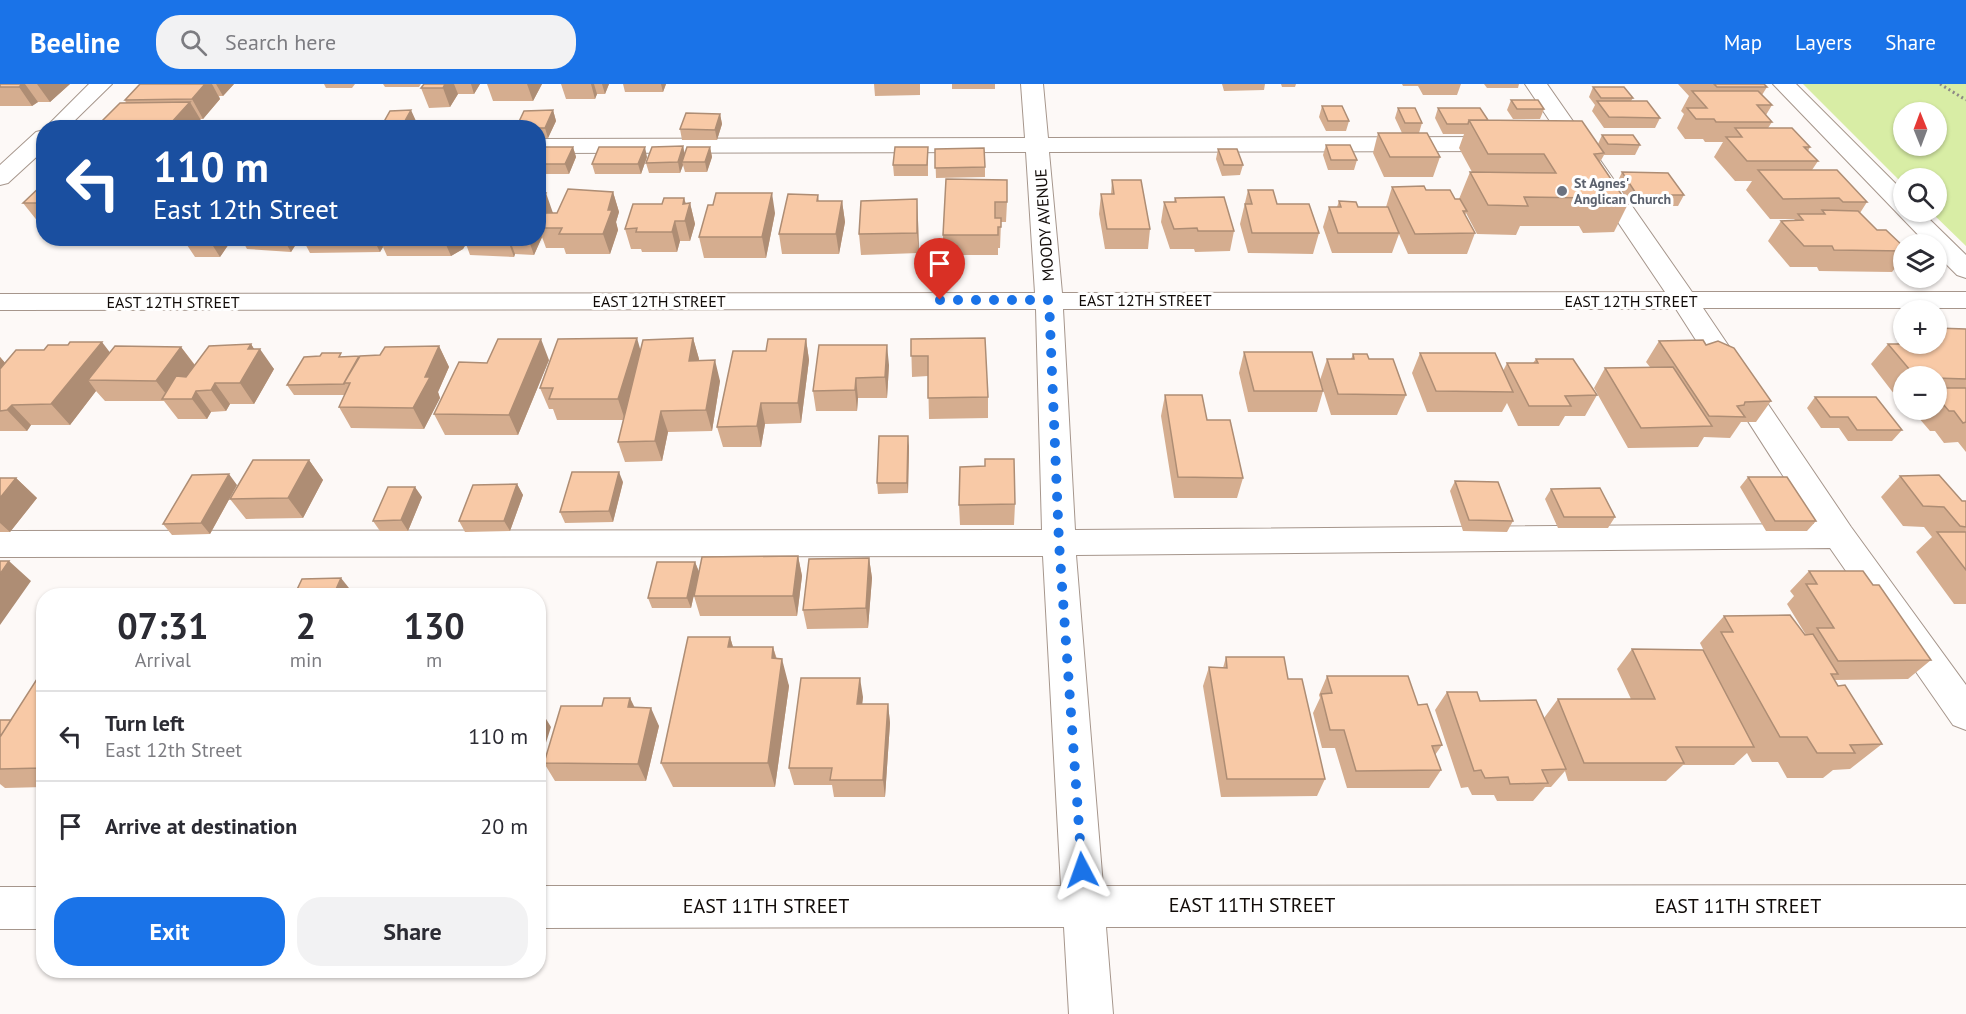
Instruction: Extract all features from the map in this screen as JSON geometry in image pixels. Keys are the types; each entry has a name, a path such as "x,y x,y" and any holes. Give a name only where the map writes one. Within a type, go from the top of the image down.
{"street":[{"path":"63,120 101,84"},
{"name":"MOODY AVENUE","path":"1032,84 1049,300 1059,543 1091,1014"},
{"path":"1536,84 1685,301 1839,536 1966,714"},
{"path":"1784,84 1893,195"},
{"path":"4,145 36,141"},
{"path":"0,178 36,144"},
{"path":"546,146 1528,144"},
{"path":"1552,144 1576,144"},
{"path":"1919,222 1966,270"},
{"name":"EAST 12TH STREET","path":"0,302 1966,300"},
{"path":"0,544 1059,543 1839,536"},
{"name":"EAST 11TH STREET","path":"546,907 1966,906"},
{"path":"0,908 36,908"}],"path":[{"path":"1940,84 1966,100"}],"green space":[{"path":"1803,84 1966,84 1966,246 1941,222 1947,222 1947,168 1893,168 1893,174"}],"building":[{"path":"0,84 22,84 19,87 0,87"},
{"path":"140,84 205,84 192,99 125,100"},
{"path":"424,84 445,84 443,88 421,88"},
{"path":"1714,84 1764,84 1767,87 1717,87"},
{"path":"1593,87 1624,87 1633,98 1601,98"},
{"path":"1692,91 1758,91 1772,105 1757,105 1772,122 1716,122 1714,119 1696,119 1687,108 1707,108"},
{"path":"1511,100 1538,100 1544,109 1517,109"},
{"path":"1597,101 1647,101 1660,118 1609,117"},
{"path":"190,102 174,120 103,120 120,103"},
{"path":"1322,106 1342,106 1349,121 1328,121"},
{"path":"1398,108 1415,108 1422,123 1405,123"},
{"path":"1438,108 1480,108 1488,120 1469,120 1468,124 1447,124"},
{"path":"411,110 405,120 385,120 390,111"},
{"path":"553,110 546,126 546,120 520,120 524,111"},
{"path":"686,113 720,114 715,130 680,129"},
{"path":"1469,120 1582,121 1604,153 1594,154 1628,204 1597,204 1593,198 1524,197 1528,206 1488,205 1470,172 1556,173 1544,154 1488,154"},
{"path":"1735,128 1792,128 1810,147 1804,147 1818,161 1747,161 1726,137 1742,137"},
{"path":"1378,133 1427,133 1440,157 1390,157"},
{"path":"1602,135 1633,135 1640,145 1608,144"},
{"path":"1326,145 1350,145 1357,160 1331,160"},
{"path":"683,146 678,162 646,163 652,147"},
{"path":"546,147 573,147 565,164 546,164"},
{"path":"599,147 645,147 638,164 592,164"},
{"path":"687,147 710,147 705,162 682,162"},
{"path":"895,147 928,147 927,165 893,165"},
{"path":"984,148 985,167 935,168 935,149"},
{"path":"1218,149 1237,149 1243,165 1224,165"},
{"path":"1758,170 1837,170 1867,202 1843,202 1839,198 1783,199"},
{"path":"1622,172 1668,173 1684,195 1637,195"},
{"path":"946,179 1007,180 1007,202 995,202 995,218 1001,218 998,235 943,235"},
{"path":"1112,180 1141,180 1150,229 1107,229 1101,194 1114,194"},
{"path":"1424,186 1426,190 1450,190 1455,199 1460,199 1467,211 1463,211 1475,233 1415,234 1392,187"},
{"path":"568,189 613,192 608,210 612,210 603,234 559,234 562,228 546,228 546,213 557,213"},
{"path":"1248,190 1273,190 1277,204 1309,204 1319,233 1252,233 1245,204 1252,204"},
{"path":"36,191 36,203 23,203"},
{"path":"716,193 772,193 762,237 699,237 708,205 713,205"},
{"path":"788,194 818,195 817,201 842,201 836,234 779,234"},
{"path":"1224,197 1234,231 1174,229 1164,202 1176,202 1175,198"},
{"path":"664,198 684,198 683,204 690,203 685,221 675,221 672,232 636,232 637,228 625,229 633,204 662,204"},
{"path":"917,199 917,233 859,234 861,201"},
{"path":"1339,201 1356,202 1358,207 1388,207 1399,233 1338,233 1329,207 1341,207"},
{"path":"1822,210 1858,211 1877,230 1886,230 1893,237 1893,251 1834,250 1832,246 1804,246 1781,221 1803,220 1798,214 1825,214"},
{"path":"1947,328 1966,329 1966,379 1947,378 1947,366 1907,366 1896,354 1947,354"},
{"path":"637,338 618,399 549,399 553,388 540,388 558,339"},
{"path":"693,338 689,361 715,360 706,410 661,411 655,441 618,442 643,340"},
{"path":"985,338 988,397 928,398 928,356 911,356 911,339"},
{"path":"498,339 541,339 509,415 434,414 459,362 487,363"},
{"path":"768,339 806,339 798,403 761,403 757,426 717,427 733,351 766,351"},
{"path":"1703,340 1706,345 1718,341 1734,348 1771,401 1745,402 1744,405 1737,406 1745,417 1709,416 1659,341"},
{"path":"70,342 102,342 51,404 12,405 7,410 0,411 0,369 16,350 44,350 48,345 68,345"},
{"path":"251,344 248,349 260,349 240,383 215,383 211,390 196,391 192,399 162,399 176,376 186,377 209,346"},
{"path":"819,345 887,345 885,377 856,378 855,390 813,391"},
{"path":"115,346 181,347 156,381 88,380"},
{"path":"439,346 425,377 430,377 413,408 339,407 350,383 344,383 360,356 380,355 385,347"},
{"path":"1244,352 1312,352 1323,391 1254,391"},
{"path":"322,353 341,353 339,357 359,356 344,384 287,385 304,357 320,356"},
{"path":"1420,353 1495,353 1513,392 1436,391"},
{"path":"1353,354 1367,354 1369,359 1393,359 1406,395 1338,394 1327,359 1354,359"},
{"path":"1536,359 1573,359 1597,395 1565,396 1571,406 1529,406 1507,363 1538,363"},
{"path":"1673,367 1712,426 1641,428 1605,368"},
{"path":"1947,388 1966,388 1966,422 1963,423 1954,411 1949,411"},
{"path":"1165,395 1202,395 1207,420 1230,420 1243,478 1178,477"},
{"path":"1815,397 1876,397 1902,430 1857,430 1848,417 1830,417"},
{"path":"879,436 908,436 907,483 877,483"},
{"path":"985,459 1014,459 1015,504 959,505 960,467 985,466"},
{"path":"253,460 309,460 288,498 230,499"},
{"path":"572,472 619,472 609,511 560,512"},
{"path":"229,474 201,523 163,524 192,475"},
{"path":"1939,475 1962,501 1966,501 1966,527 1960,526 1944,507 1923,506 1900,476"},
{"path":"1748,477 1787,477 1816,521 1775,521"},
{"path":"0,478 16,478 0,498"},
{"path":"1455,481 1498,482 1513,521 1469,520"},
{"path":"517,484 504,521 459,521 473,485"},
{"path":"388,487 415,487 401,520 373,521"},
{"path":"1600,488 1615,517 1564,517 1551,489"},
{"path":"1937,532 1966,532 1966,570"},
{"path":"798,556 793,596 694,596 702,557"},
{"path":"869,558 866,608 803,610 809,559"},
{"path":"0,561 9,561 0,574"},
{"path":"657,562 695,562 687,598 648,598"},
{"path":"1809,571 1863,571 1873,585 1879,585 1931,660 1838,661 1817,628 1834,628 1806,584 1817,584"},
{"path":"341,578 337,588 298,588 302,579"},
{"path":"1790,615 1805,635 1813,634 1838,674 1831,674 1838,686 1845,685 1882,744 1850,745 1855,753 1817,753 1807,737 1780,737 1721,632 1733,632 1724,616"},
{"path":"688,637 730,637 728,647 773,647 772,658 782,659 768,763 661,763"},
{"path":"1632,649 1703,650 1754,747 1676,747 1684,763 1584,763 1558,699 1655,699"},
{"path":"1226,657 1284,657 1288,679 1302,679 1325,779 1227,779 1209,667 1227,668"},
{"path":"1327,676 1408,676 1418,705 1427,704 1442,745 1432,746 1441,770 1356,771 1344,730 1330,730 1321,694 1332,693"},
{"path":"801,678 860,678 857,704 888,704 883,780 830,780 832,768 789,768"},
{"path":"36,681 36,768 0,769 0,737"},
{"path":"1447,692 1477,692 1480,701 1536,700 1566,769 1542,770 1548,783 1510,784 1508,777 1485,778 1481,770 1474,771"},
{"path":"604,698 630,698 628,707 651,708 638,764 546,763 561,706 602,706"},
{"path":"0,720 11,720 0,737"}],"place":[{"name":"St Agnes' Anglican Church","path":"1562,191"}],"route":[{"path":"940,300 1049,300 1059,543 1082,870"}]}
